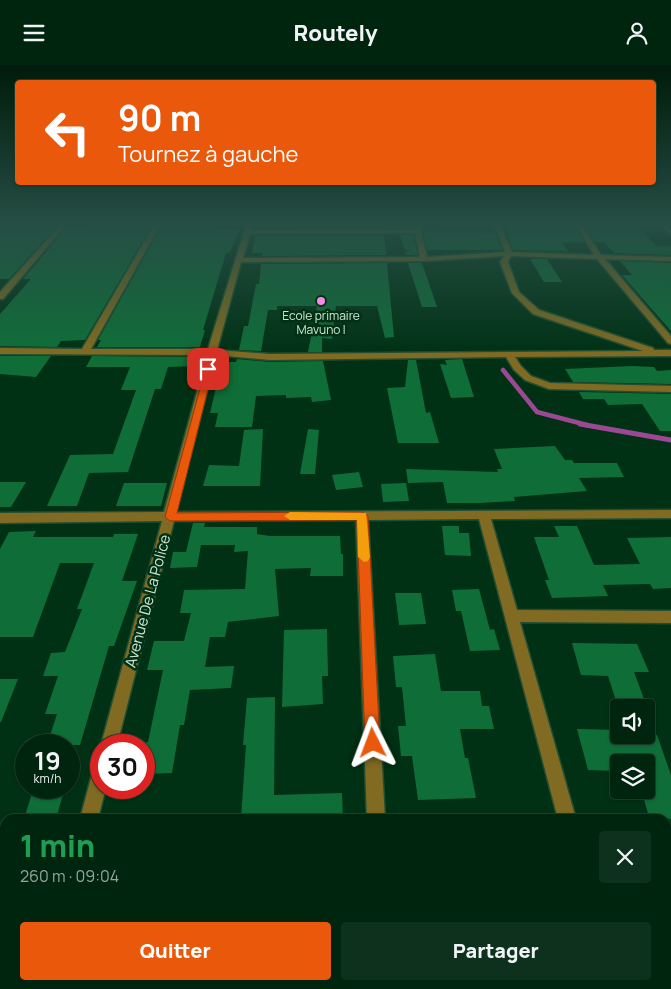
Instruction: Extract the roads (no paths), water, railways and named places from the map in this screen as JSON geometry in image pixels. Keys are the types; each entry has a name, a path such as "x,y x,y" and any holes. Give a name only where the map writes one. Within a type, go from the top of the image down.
{"street":[{"path":"0,297 25,268"},
{"path":"85,351 132,268"},
{"name":"Avenue De La Police","path":"112,734 237,268"},
{"path":"506,268 516,293 536,312 659,353"},
{"path":"609,268 671,341"},
{"path":"0,351 213,352 270,357 671,353"},
{"path":"510,356 517,369 528,378 550,386 671,389"},
{"path":"0,518 671,514"},
{"path":"362,516 376,814"},
{"path":"484,516 566,814"},
{"path":"512,617 671,617"},
{"path":"90,814 94,799"}],"waterway":[{"path":"503,370 537,412 587,425"},
{"path":"580,424 671,440"}],"place":[{"name":"Ecole primaire Mavuno I","path":"321,301"}]}
